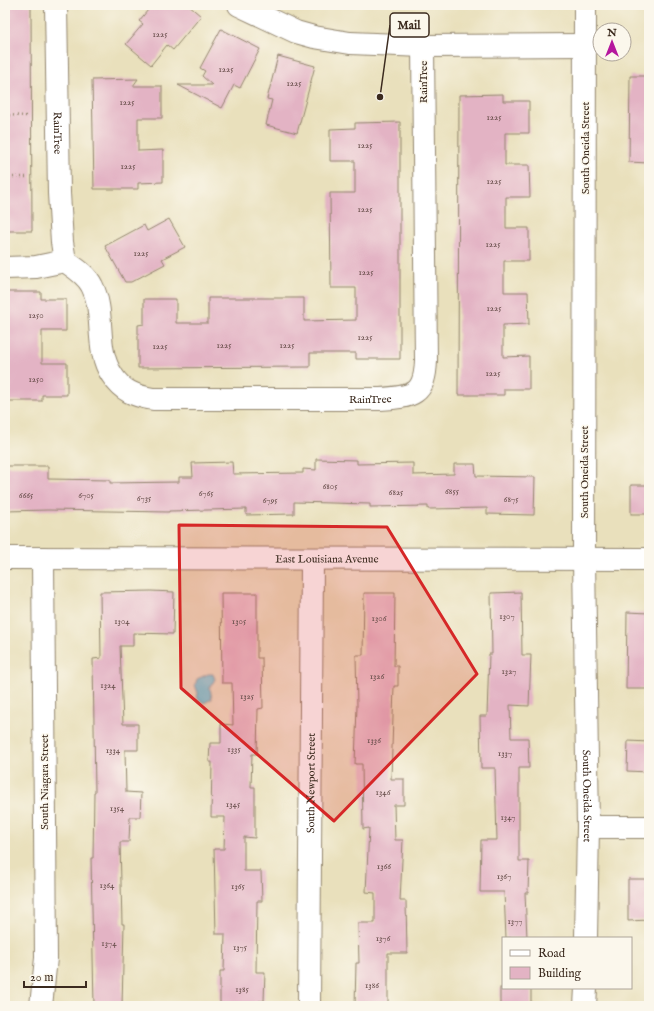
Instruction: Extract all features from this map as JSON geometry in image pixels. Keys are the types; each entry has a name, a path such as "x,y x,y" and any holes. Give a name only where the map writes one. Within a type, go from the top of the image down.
{"street":[{"name":"RainTree","path":"56,5 60,193 62,242 65,261 81,272 92,284 98,305 101,342 106,365 119,385 133,395 153,399 380,399 414,393 422,385 426,372 423,46"},
{"name":"RainTree","path":"239,5 279,25 314,38 350,43 423,46 585,45"},
{"name":"South Oneida Street","path":"585,5 584,559 588,827 586,937"},
{"path":"5,268 36,267 65,261"},
{"name":"East Louisiana Avenue","path":"5,558 649,559"},
{"name":"South Niagara Street","path":"41,1006 46,958 43,558"},
{"name":"South Newport Street","path":"309,1006 312,559"},
{"path":"588,827 649,827"},
{"path":"586,989 586,1006"}],"path":[{"path":"5,116 27,116"},
{"path":"5,177 26,176"}],"highlighted area":[{"path":"179,525 387,527 477,674 334,821 181,688"}],"water":[{"path":"208,674 213,674 215,679 210,688 212,699 204,703 197,698 198,693 195,685 197,679"}],"building":[{"path":"5,5 31,5 32,231 5,231"},
{"path":"152,5 188,5 201,16 173,50 167,45 151,65 126,44 143,24 139,21"},
{"path":"221,29 260,49 240,88 234,85 222,108 178,85 212,85 202,76 205,71 200,68"},
{"path":"278,56 315,66 297,133 266,125 272,100 267,99"},
{"path":"630,76 649,76 648,163 629,162"},
{"path":"138,79 133,86 162,86 162,118 138,118 138,151 163,150 163,182 138,183 138,189 94,189 92,80"},
{"path":"503,94 503,101 529,101 529,133 505,133 505,165 529,165 530,197 506,197 506,228 529,228 529,261 504,261 504,292 528,292 529,324 503,325 503,357 529,356 529,389 504,389 504,395 458,395 459,95"},
{"path":"400,122 400,359 356,359 356,353 310,353 310,367 138,368 138,325 144,324 144,299 176,299 176,323 208,323 208,298 304,298 304,321 356,320 356,288 331,288 330,193 355,193 355,161 330,161 330,129 355,128 355,123"},
{"path":"169,219 185,247 162,259 165,264 131,282 125,282 105,246 144,225 147,231"},
{"path":"5,292 41,292 41,299 66,299 66,331 42,331 42,363 67,363 67,395 42,395 42,401 5,401"},
{"path":"316,459 357,460 357,464 413,463 413,475 454,474 454,464 475,464 476,476 535,477 534,515 487,514 487,508 428,509 428,506 370,507 370,504 294,502 294,514 246,515 246,509 169,512 48,510 5,511 5,466 48,466 48,479 110,480 110,483 179,482 179,477 193,477 192,463 232,462 233,474 303,473 303,469 316,470"},
{"path":"631,485 649,485 649,514 631,514"},
{"path":"100,592 174,592 173,634 133,633 133,646 120,646 123,724 138,724 138,750 125,750 126,792 141,793 140,817 130,817 129,842 120,842 122,924 124,924 122,1006 94,1006 91,858 93,858 95,792 93,659 101,658"},
{"path":"521,592 522,655 531,655 529,706 510,705 511,738 528,738 529,768 519,768 519,861 529,861 528,893 525,893 527,937 506,937 504,892 480,892 481,840 497,840 495,768 481,768 480,716 487,716 489,654 492,654 491,593"},
{"path":"221,593 257,593 257,658 262,658 263,708 258,709 257,754 252,754 251,787 255,787 255,838 244,837 244,871 261,871 262,901 257,901 256,972 265,972 264,1001 259,1001 258,1006 220,1006 220,971 224,971 225,934 216,934 214,849 224,849 225,817 211,817 212,762 209,762 210,743 221,743 221,724 233,725 232,683 222,683"},
{"path":"364,593 395,593 394,666 398,666 398,686 394,686 391,779 404,779 404,805 394,805 395,840 403,840 400,901 406,901 407,953 388,953 388,1006 355,1006 356,963 359,963 358,923 375,923 375,893 366,892 369,828 363,829 362,764 355,764 357,706 356,655 363,655"},
{"path":"627,612 649,613 649,689 626,689"},
{"path":"628,741 649,742 649,772 627,771"},
{"path":"628,879 649,879 649,920 628,921"},
{"path":"500,988 531,989 531,1006 500,1006"}],"place":[{"name":"Mail","path":"380,97"}]}
